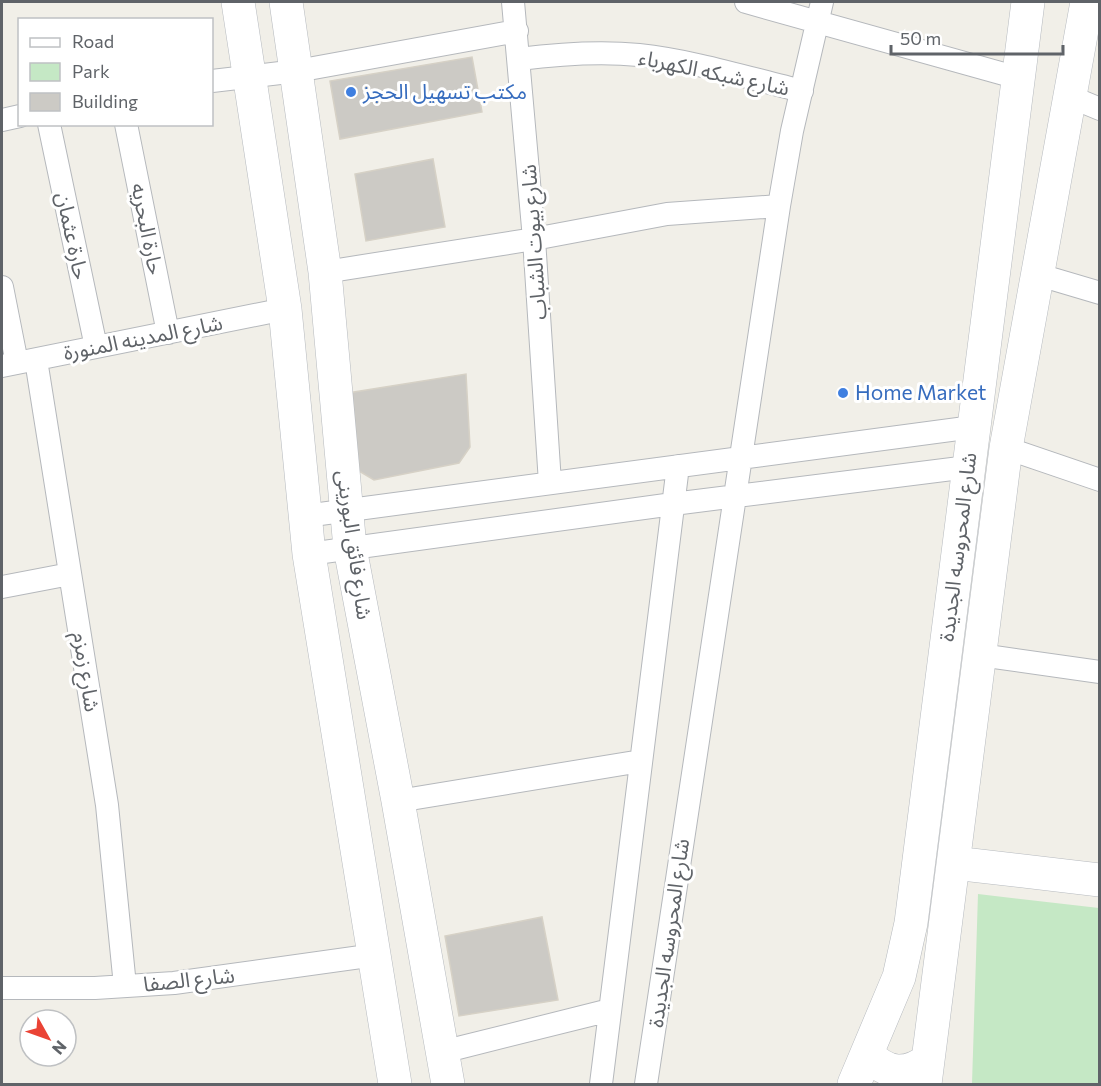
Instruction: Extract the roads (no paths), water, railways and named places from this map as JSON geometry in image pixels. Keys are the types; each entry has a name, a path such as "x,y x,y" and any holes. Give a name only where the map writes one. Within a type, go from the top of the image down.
{"street":[{"name":"شارع فائق البورينى","path":"238,2 247,75 285,309 309,554 395,1084"},
{"name":"شارع فائق البورينى","path":"286,2 325,272 350,548 448,1084"},
{"name":"شارع بيوت الشباب","path":"513,2 534,239 550,483"},
{"path":"746,2 820,12 1018,78"},
{"name":"شارع المحروسه الجديدة","path":"854,1084 868,1055 898,977 911,923 1028,2"},
{"name":"شارع المحروسه الجديدة","path":"927,1072 1006,448 1036,274 1091,101 1087,2"},
{"name":"شارع المحروسه الجديدة","path":"646,1084 779,206 820,12"},
{"path":"213,81 247,75 297,71 517,31"},
{"name":"شارع شبكه الكهرباء","path":"519,59 558,54 640,55 680,62 802,91"},
{"path":"2,120 18,116"},
{"name":"حارة عثمان","path":"49,126 96,347"},
{"name":"حارة البحريه","path":"126,126 168,333"},
{"path":"325,272 534,239 666,214 779,206"},
{"path":"1036,274 1100,293"},
{"name":"شارع زمزم","path":"2,287 18,363 70,574 107,805 125,986"},
{"name":"شارع المدينه المنورة","path":"18,363 285,309"},
{"path":"305,516 973,427"},
{"path":"1006,448 1100,480"},
{"path":"601,1084 678,466"},
{"path":"309,554 673,504 968,467"},
{"path":"2,587 70,574"},
{"path":"980,655 1100,672"},
{"path":"398,801 641,761"},
{"path":"955,854 1100,859"},
{"path":"955,854 1100,880"},
{"name":"شارع الصفا","path":"2,988 125,986 223,978 375,956"},
{"path":"442,1052 610,1010"},
{"path":"868,1055 880,1068 897,1073 914,1070 927,1072"}],"place":[{"name":"مكتب تسهيل الحجز","path":"351,92"},
{"name":"Home Market","path":"843,393"}]}
